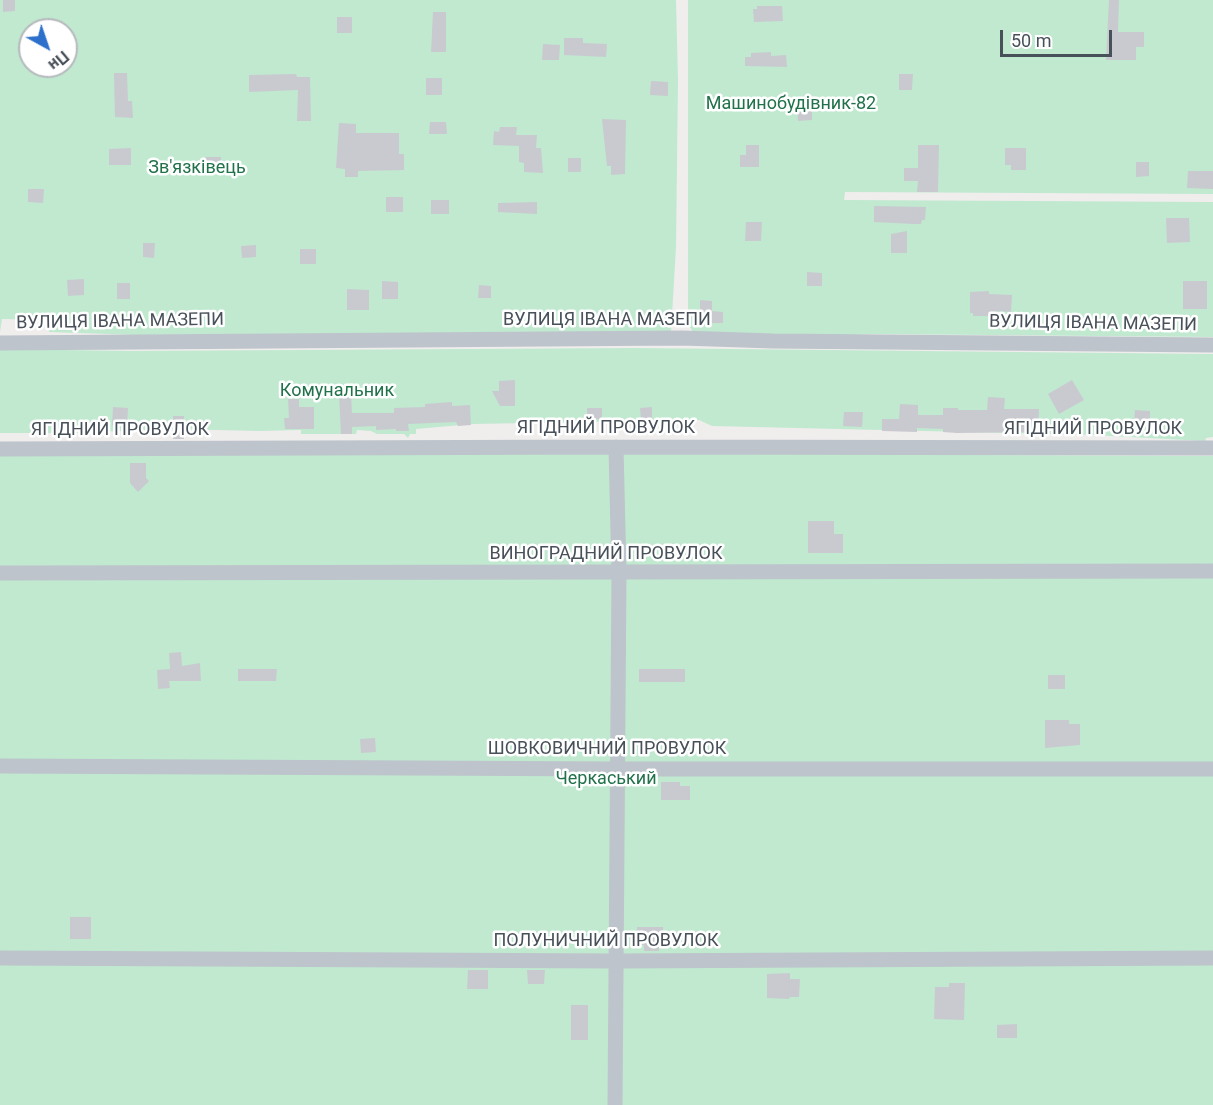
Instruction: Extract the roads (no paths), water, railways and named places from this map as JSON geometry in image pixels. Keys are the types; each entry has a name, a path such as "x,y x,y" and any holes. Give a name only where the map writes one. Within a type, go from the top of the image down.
{"street":[{"name":"ВУЛИЦЯ ІВАНА МАЗЕПИ","path":"0,343 682,338 773,341 1213,345"},
{"path":"615,1105 619,574 616,447"},
{"name":"ЯГІДНИЙ ПРОВУЛОК","path":"0,449 1213,448"},
{"name":"ВИНОГРАДНИЙ ПРОВУЛОК","path":"0,573 1213,572"},
{"name":"ШОВКОВИЧНИЙ ПРОВУЛОК","path":"0,766 1213,769"},
{"name":"ПОЛУНИЧНИЙ ПРОВУЛОК","path":"0,958 616,961 1213,958"}],"park label":[{"name":"Машинобудівник-82","path":"791,104"},
{"name":"Зв'язківець","path":"197,168"},
{"name":"Комунальник","path":"337,391"},
{"name":"Черкаський","path":"606,779"}]}
